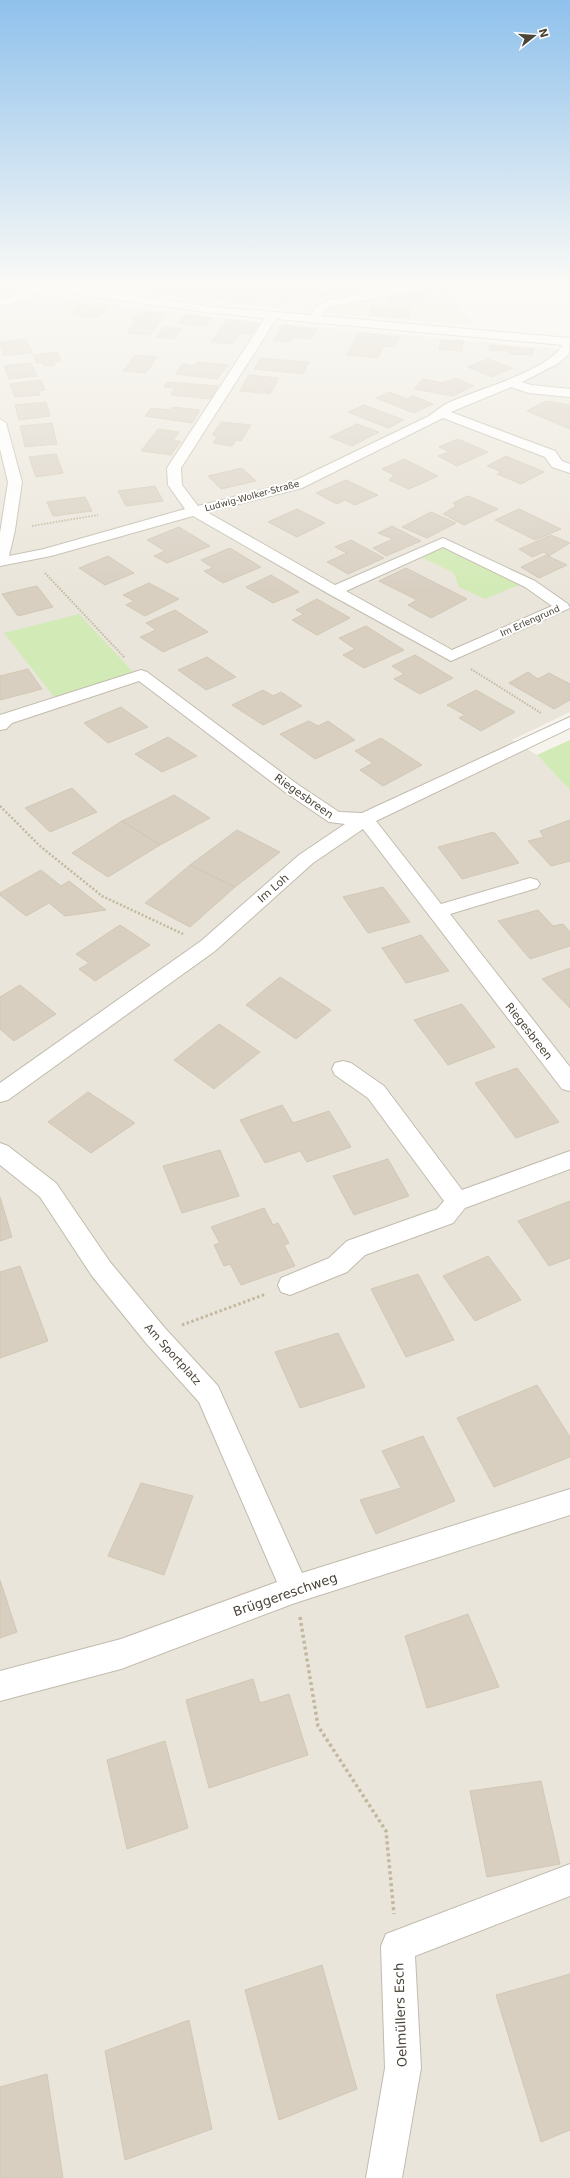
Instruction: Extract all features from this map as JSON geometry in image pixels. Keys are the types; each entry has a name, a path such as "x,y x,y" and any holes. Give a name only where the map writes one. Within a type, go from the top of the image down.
{"street":[{"path":"224,389 174,468 175,485 188,504 195,510 334,591 451,656"},
{"name":"Ludwig-Wolker-Straße","path":"0,562 30,556 195,510 297,485 443,414 450,407 492,389"},
{"path":"528,389 570,393"},
{"path":"443,414 550,454 557,464 570,469"},
{"path":"0,423 15,482 8,530 0,562"},
{"name":"Im Erlengrund","path":"334,591 443,542 530,584 563,608 451,656"},
{"path":"0,725 6,719 141,675"},
{"name":"Riegesbreen","path":"141,675 291,788 335,818 365,819 570,1082"},
{"name":"Im Loh","path":"0,1094 208,946 306,859 365,819 566,724"},
{"path":"438,911 530,884"},
{"path":"343,1069 376,1092 457,1201"},
{"name":"Am Sportplatz","path":"0,1152 48,1190 101,1269 155,1335 209,1394 295,1589"},
{"path":"290,1285 338,1265 356,1248 445,1216 457,1201 570,1160"},
{"name":"Brüggereschweg","path":"0,1686 121,1654 295,1589 570,1502"},
{"path":"398,1946 570,1880"},
{"name":"Oelmüllers Esch","path":"384,2178 404,2068 398,1946"}],"path":[{"path":"30,556 141,675"},
{"path":"451,656 566,724"},
{"path":"0,806 40,846 102,896 208,946"},
{"path":"155,1335 290,1285"},
{"path":"295,1589 318,1726 386,1831 398,1946"}],"shaded area":[{"path":"0,389 570,389 570,712 512,740 537,755 570,790 570,2178 0,2178"}],"green space":[{"path":"444,546 519,585 485,599 459,587 454,573 421,557"},
{"path":"79,614 134,673 55,698 4,633"},
{"path":"570,740 570,790 537,755"}],"building":[{"path":"12,389 44,389 45,390 38,391 40,395 15,397"},
{"path":"175,389 217,389 211,399 171,395"},
{"path":"241,389 273,389 270,394 240,391"},
{"path":"414,389 468,389 453,396"},
{"path":"389,392 407,399 413,396 433,404 414,413 376,398"},
{"path":"546,401 570,405 570,429 527,411"},
{"path":"46,402 50,416 19,420 15,405"},
{"path":"364,405 404,420 388,428 348,412"},
{"path":"172,407 200,410 192,423 145,416 151,408 170,410"},
{"path":"221,422 251,425 241,441 236,440 232,446 213,443 217,437 212,435"},
{"path":"52,423 57,444 25,447 20,426"},
{"path":"357,424 379,432 352,446 330,437"},
{"path":"158,429 179,432 173,441 181,441 171,455 141,451"},
{"path":"458,439 488,452 457,466 438,456 449,452 439,447"},
{"path":"56,454 63,473 36,477 29,457"},
{"path":"506,456 544,472 521,484 497,474 502,472 487,466"},
{"path":"404,459 438,476 409,489 389,480 394,475 382,469"},
{"path":"242,468 256,481 221,489 208,476"},
{"path":"346,480 378,495 355,505 345,500 337,504 316,493"},
{"path":"155,486 163,501 126,506 118,491"},
{"path":"468,496 498,509 464,525 443,514 456,506 453,503"},
{"path":"85,497 92,511 53,516 47,502"},
{"path":"297,509 325,523 297,537 268,522"},
{"path":"519,509 561,529 535,540 495,520"},
{"path":"431,512 456,523 427,538 402,527"},
{"path":"392,526 421,541 386,556 373,548 393,539 378,533"},
{"path":"179,527 210,546 167,563 154,556 165,551 147,540"},
{"path":"551,535 570,543 549,556 544,552 532,557 519,549"},
{"path":"351,540 384,558 348,574 327,562 347,553 335,547"},
{"path":"230,548 261,567 223,583 204,571 213,568 201,560"},
{"path":"546,555 567,565 539,578 521,567"},
{"path":"108,556 134,573 105,585 79,568"},
{"path":"406,568 467,599 431,618 408,605 417,600 379,581"},
{"path":"271,575 299,592 273,603 246,587"},
{"path":"149,583 179,599 145,616 126,605 134,601 123,595"},
{"path":"37,586 53,607 18,616 2,594"},
{"path":"317,599 350,618 317,635 292,620 304,614 296,610"},
{"path":"175,610 208,632 163,652 140,637 156,630 146,623"},
{"path":"366,626 404,650 364,668 343,655 355,649 339,638"},
{"path":"415,655 453,678 420,694 394,679 404,674 392,666"},
{"path":"207,657 236,677 206,690 178,670"},
{"path":"28,669 42,689 0,700 0,676"},
{"path":"528,672 538,679 549,673 570,684 570,700 554,709 509,683"},
{"path":"263,690 273,696 281,692 302,706 263,725 232,705"},
{"path":"476,690 515,712 481,731 459,718 465,715 447,705"},
{"path":"121,707 148,727 108,743 84,723"},
{"path":"309,721 318,726 328,721 355,740 315,759 280,734"},
{"path":"168,737 197,756 162,772 135,754"},
{"path":"381,738 422,765 383,786 360,770 373,763 355,751"},
{"path":"72,788 97,812 50,832 25,808"},
{"path":"174,795 210,818 160,845 122,821"},
{"path":"570,820 570,861 551,866 528,841 544,837 540,831"},
{"path":"122,821 160,845 108,877 72,853"},
{"path":"237,830 280,852 235,887 190,865"},
{"path":"494,832 519,863 462,879 438,847"},
{"path":"190,865 235,887 190,927 145,903"},
{"path":"41,870 61,886 69,881 106,910 65,916 49,903 26,916 0,895 0,893"},
{"path":"383,887 410,922 368,933 343,897"},
{"path":"538,910 553,926 563,924 570,932 570,946 530,959 498,921"},
{"path":"120,925 150,945 95,981 79,969 89,963 76,954"},
{"path":"421,935 449,971 406,983 382,948"},
{"path":"570,968 570,1008 542,979"},
{"path":"280,977 331,1010 296,1039 246,1005"},
{"path":"20,985 56,1014 14,1041 0,1029 0,997"},
{"path":"462,1004 495,1047 448,1065 414,1020"},
{"path":"219,1024 260,1052 214,1089 174,1060"},
{"path":"517,1068 559,1122 516,1138 475,1083"},
{"path":"88,1092 135,1123 91,1153 48,1122"},
{"path":"282,1105 293,1123 329,1111 351,1147 307,1162 300,1151 265,1163 240,1120"},
{"path":"220,1150 239,1196 182,1213 163,1166"},
{"path":"388,1159 409,1196 354,1215 333,1176"},
{"path":"0,1197 12,1237 0,1241"},
{"path":"570,1201 570,1258 549,1266 518,1221"},
{"path":"264,1208 273,1225 278,1223 289,1243 284,1245 295,1266 241,1285 230,1264 224,1266 214,1245 220,1243 211,1227"},
{"path":"488,1256 521,1300 475,1321 443,1276"},
{"path":"20,1266 48,1341 0,1358 0,1272"},
{"path":"418,1274 454,1340 406,1357 371,1289"},
{"path":"338,1333 365,1387 300,1408 275,1352"},
{"path":"537,1385 570,1437 570,1457 494,1487 457,1418"},
{"path":"423,1436 455,1501 376,1534 360,1500 401,1488 382,1451"},
{"path":"141,1483 193,1496 164,1575 108,1556"},
{"path":"0,1580 17,1632 0,1638"},
{"path":"468,1614 499,1687 427,1708 405,1636"},
{"path":"253,1679 260,1703 289,1694 308,1755 209,1788 186,1700"},
{"path":"165,1741 188,1828 127,1849 107,1760"},
{"path":"541,1781 560,1864 487,1877 470,1791"},
{"path":"322,1965 357,2089 279,2120 245,1990"},
{"path":"570,1974 570,2130 541,2142 496,1995"},
{"path":"189,2020 212,2129 125,2160 105,2051"},
{"path":"47,2074 63,2178 0,2178 0,2087"}]}
